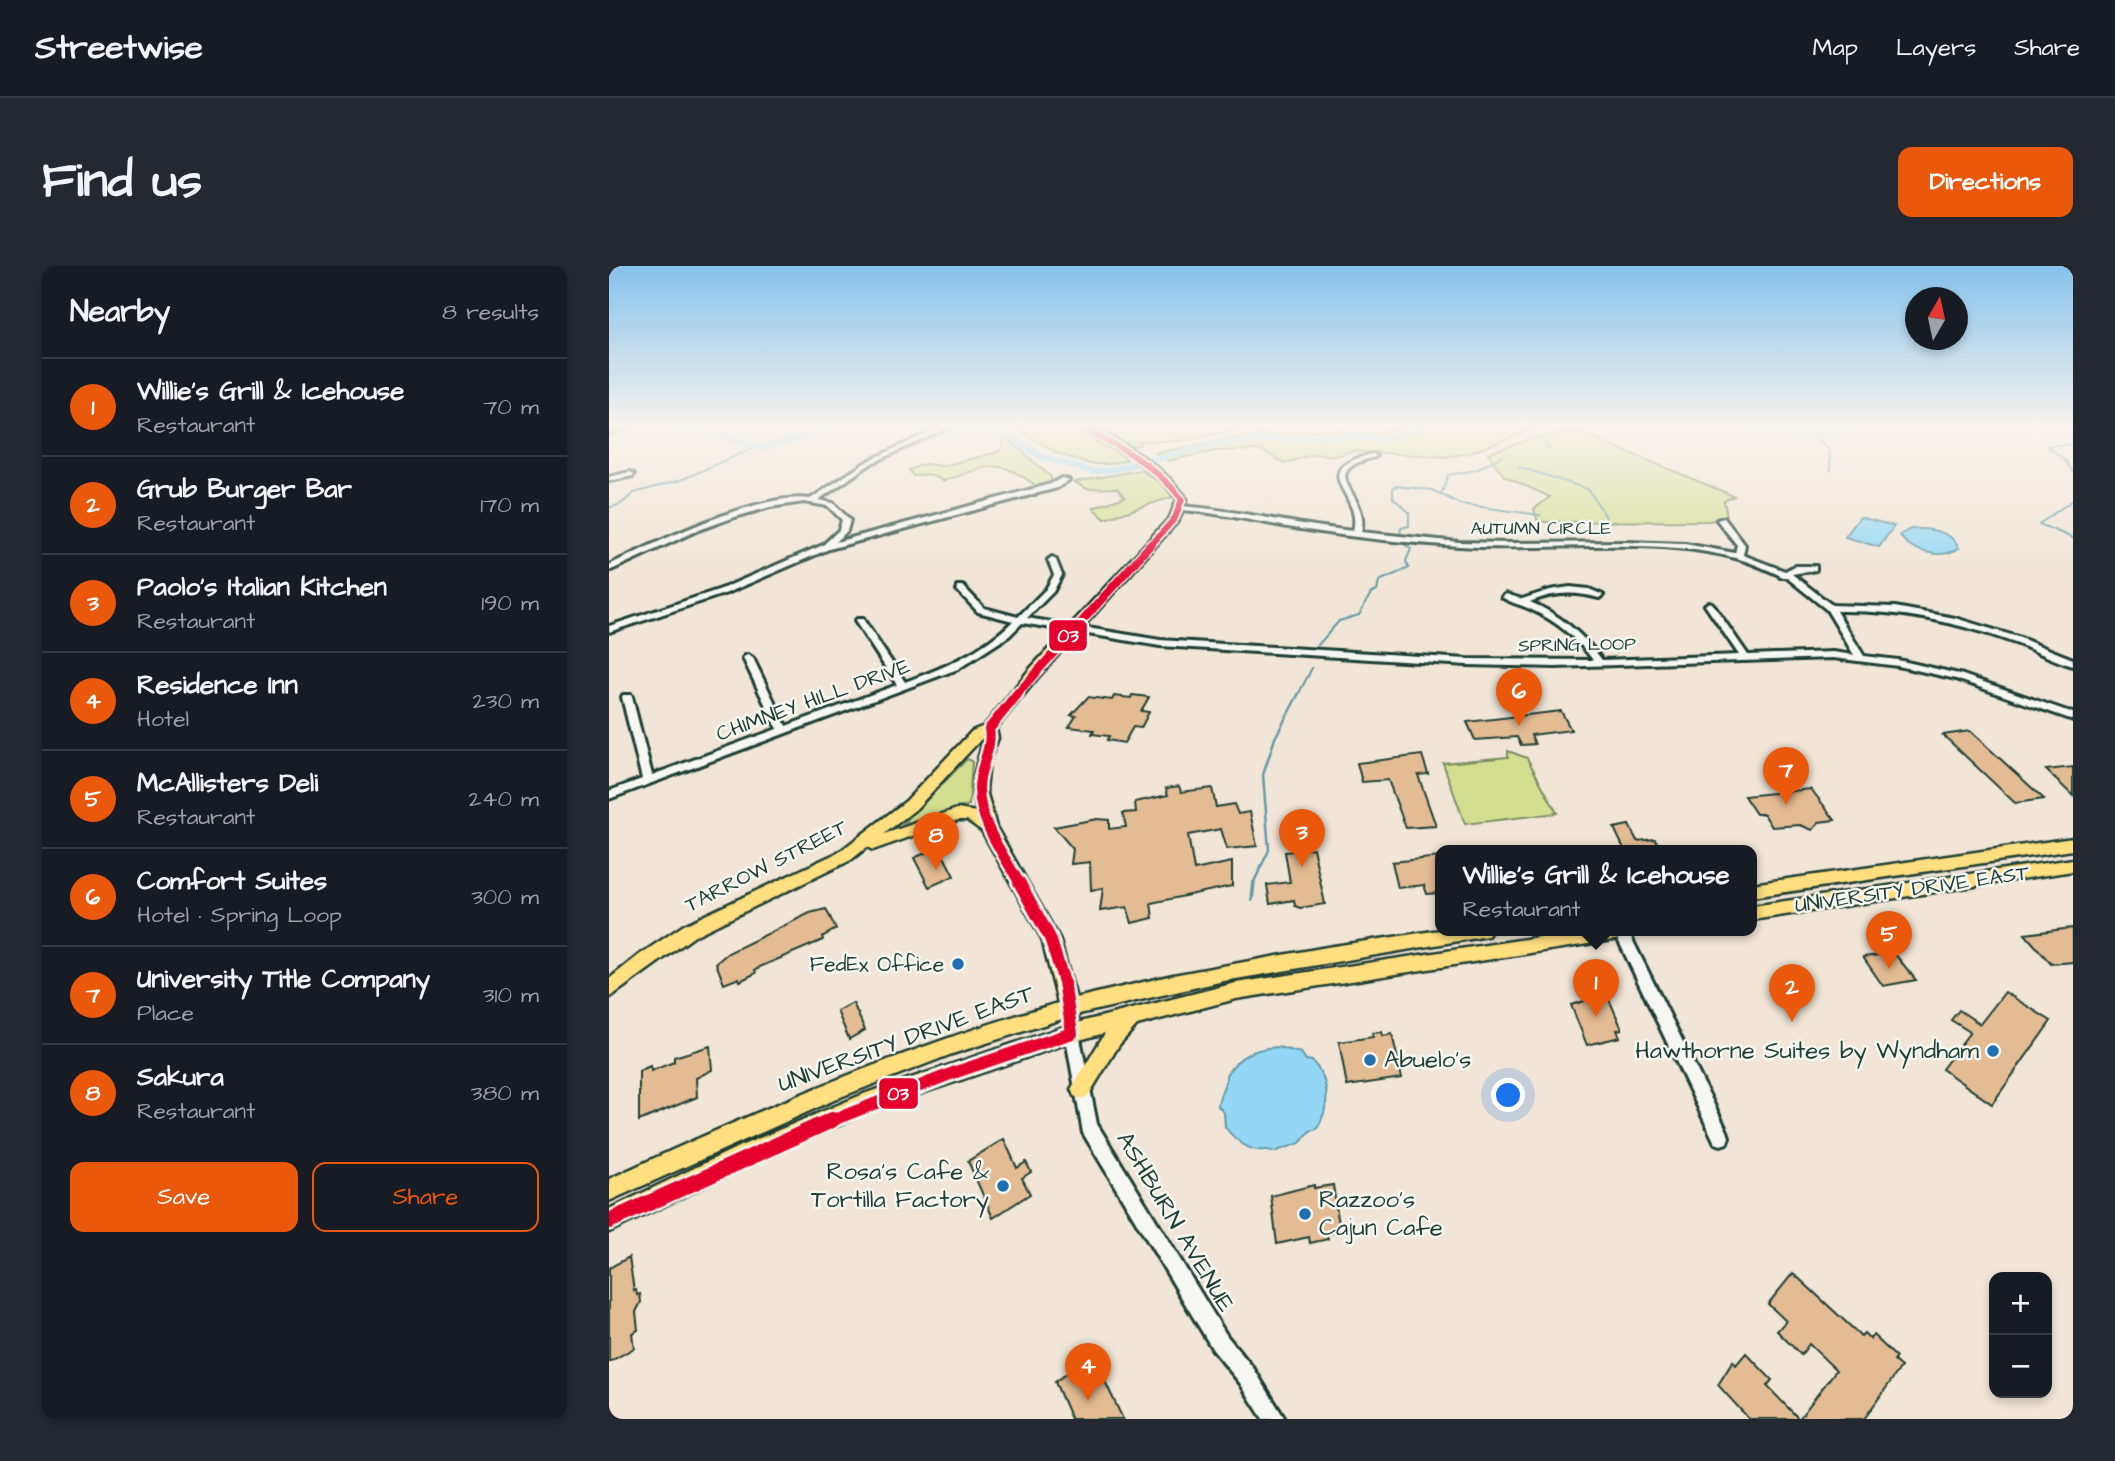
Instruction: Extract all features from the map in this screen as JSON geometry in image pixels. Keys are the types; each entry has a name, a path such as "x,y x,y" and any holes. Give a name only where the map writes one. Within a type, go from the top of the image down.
{"main road":[{"path":"1161,478 1181,495 1181,508"},
{"name":"TARROW STREET","path":"609,990 645,960 690,930 845,856 896,819 977,734 989,729 1181,508"},
{"path":"989,729 991,738 982,762 979,790 988,827 1051,938 1072,1033"},
{"path":"961,750 977,752 982,762"},
{"path":"845,856 922,824 957,814 970,816 988,827"},
{"name":"UNIVERSITY DRIVE EAST","path":"1757,890 2073,844"},
{"name":"UNIVERSITY DRIVE EAST","path":"1757,912 2073,865"},
{"path":"1898,869 1915,889"},
{"name":"UNIVERSITY DRIVE EAST","path":"609,1189 863,1078 1068,1009 1231,970 1450,936"},
{"name":"UNIVERSITY DRIVE EAST","path":"609,1221 744,1156 873,1100 1072,1033 1236,991 1590,936"},
{"path":"1381,968 1392,960 1405,943"},
{"path":"1081,1089 1112,1039 1131,1018"}],"street":[{"path":"811,502 847,478"},
{"path":"1341,478 1343,490 1358,515 1356,534"},
{"path":"609,629 713,595 826,547 1054,486 1065,480"},
{"path":"609,568 736,513 777,503 811,502 836,509 845,517 843,531 826,547"},
{"name":"AUTUMN CIRCLE","path":"1181,508 1230,513 1356,534 1481,546 1666,543 1738,557 1783,575 1832,608 1848,628 1860,657"},
{"path":"1721,520 1741,545 1738,557"},
{"name":"CHIMNEY HILL DRIVE","path":"609,795 903,687 973,658 1019,620 1055,583 1058,572 1052,560"},
{"path":"1783,575 1795,569 1813,568"},
{"name":"SPRING LOOP","path":"960,588 981,610 1019,620 1191,646 1467,662 1599,662 1805,654 1860,657 1959,677 2073,717"},
{"path":"1522,602 1557,591 1579,590 1599,595"},
{"path":"1506,597 1522,602 1572,631 1599,662"},
{"path":"1709,605 1744,656"},
{"path":"1832,608 1899,610 1959,620 2014,637 2073,663"},
{"path":"860,621 903,687"},
{"path":"748,658 783,732"},
{"path":"627,697 648,781"},
{"path":"1625,936 1721,1137"},
{"name":"ASHBURN AVENUE","path":"1072,1033 1089,1127 1115,1174 1220,1343 1247,1376 1275,1419"}],"green space":[{"path":"1025,478 1051,478 1051,485 1039,488"},
{"path":"1097,478 1153,478 1168,488 1172,497 1105,519 1093,508 1125,497 1117,488 1087,489 1074,482"},
{"path":"1508,478 1690,478 1734,496 1724,501 1727,516 1710,521 1538,522 1534,509 1550,497"},
{"path":"1508,751 1527,758 1557,813 1465,824 1443,763 1508,757"},
{"path":"967,759 972,761 969,805 903,824"}],"water":[{"path":"1860,517 1894,526 1879,547 1845,537"},
{"path":"1910,529 1945,534 1956,542 1959,548 1952,552 1936,554 1918,550 1900,535"},
{"path":"1278,1047 1301,1053 1306,1060 1312,1061 1323,1077 1327,1094 1317,1129 1310,1131 1300,1143 1274,1152 1253,1149 1239,1142 1225,1127 1224,1113 1218,1106 1226,1075 1236,1062 1255,1051"}],"building":[{"path":"1132,695 1149,697 1141,711 1149,712 1141,728 1133,727 1124,743 1107,740 1109,736 1092,734 1094,730 1069,727 1076,716 1071,715 1088,697 1112,700 1114,696 1131,698"},
{"path":"1561,711 1571,730 1531,735 1535,744 1521,745 1517,737 1475,740 1467,722"},
{"path":"1970,731 2044,799 2015,803 1943,735"},
{"path":"1422,755 1428,774 1418,775 1436,826 1406,828 1388,780 1362,782 1357,763"},
{"path":"2073,767 2073,796 2046,770"},
{"path":"1179,786 1181,792 1212,788 1216,807 1234,804 1238,814 1250,812 1257,846 1227,849 1221,829 1188,835 1194,870 1232,862 1232,886 1151,903 1153,918 1132,923 1127,907 1100,911 1103,888 1091,890 1090,862 1071,864 1073,849 1054,827 1097,819 1109,820 1109,829 1126,827 1123,813 1136,812 1135,802 1168,795 1166,788"},
{"path":"1811,789 1835,820 1819,822 1813,830 1800,825 1772,827 1764,814 1756,814 1744,796"},
{"path":"1629,825 1637,841 1655,839 1658,845 1622,845 1614,828"},
{"path":"939,847 954,876 929,887 914,858"},
{"path":"1313,848 1325,904 1300,908 1295,906 1294,900 1270,904 1267,885 1290,882 1285,852"},
{"path":"1435,858 1435,893 1427,894 1424,885 1398,888 1392,862"},
{"path":"826,909 836,929 822,937 823,940 762,966 755,970 756,973 740,981 739,978 724,984 716,963 728,953 810,913"},
{"path":"2073,928 2073,962 2051,964 2025,934"},
{"path":"1894,953 1916,980 1883,986 1863,957"},
{"name":"Hawthorne Suites by Wyndham","path":"2005,992 2051,1021 1992,1104 1942,1069 1970,1032 1951,1020 1959,1010 1980,1024"},
{"path":"1594,998 1595,1001 1609,999 1622,1029 1617,1030 1620,1037 1587,1045 1571,1005"},
{"path":"853,1003 865,1030 849,1039 837,1011"},
{"name":"Abuelo's","path":"1382,1032 1383,1036 1392,1034 1402,1078 1347,1086 1339,1042 1373,1037 1372,1033"},
{"path":"710,1046 712,1070 696,1078 697,1097 639,1121 639,1071 650,1066 651,1071 674,1062 674,1057"},
{"name":"Rosa's Cafe & Tortilla Factory","path":"1004,1139 1017,1168 1026,1162 1031,1172 1022,1178 1030,1194 993,1218 968,1161"},
{"name":"Razzoo's Cajun Cafe","path":"1314,1185 1314,1188 1333,1185 1340,1232 1327,1234 1328,1239 1310,1243 1309,1237 1277,1244 1271,1196"},
{"path":"629,1257 634,1291 636,1290 637,1295 640,1294 641,1302 636,1312 638,1330 632,1333 634,1348 609,1362 609,1268"},
{"path":"1793,1273 1861,1336 1864,1333 1870,1339 1873,1335 1896,1357 1894,1361 1901,1367 1864,1419 1799,1419 1836,1370 1809,1344 1801,1355 1777,1331 1786,1321 1768,1304"},
{"path":"1746,1353 1772,1380 1767,1386 1799,1419 1749,1419 1718,1385 1733,1361 1736,1365"},
{"path":"1092,1354 1123,1419 1071,1419 1055,1382"}],"waterway":[{"path":"609,508 621,504 634,493 686,478"},
{"path":"1441,495 1447,478"},
{"path":"1553,478 1588,489 1606,517"},
{"path":"1400,534 1401,528 1409,526 1409,512 1393,498 1393,487 1432,490 1441,495"},
{"path":"1441,495 1460,504 1540,515"},
{"path":"2073,500 2039,524 2073,538"},
{"path":"1318,645 1339,621 1359,615 1371,593 1377,591 1379,581 1409,568 1406,561 1411,549 1399,541"},
{"path":"1298,695 1312,668"},
{"path":"1253,884 1269,850 1263,775 1275,738 1299,693"},
{"path":"1252,900 1254,882"}],"transit line":[{"name":"03","path":"609,1221 722,1167 837,1118 953,1073 1072,1033 1064,982 1050,938 988,827 979,790 982,762 991,738 989,729 1034,673 1175,518 1182,499 1163,478"}],"place":[{"name":"Comfort Suites","path":"1519,726"},
{"name":"University Title Company","path":"1786,805"},
{"name":"Paolo's Italian Kitchen","path":"1302,867"},
{"name":"Sakura","path":"936,870"},
{"name":"FedEx Office","path":"958,964"},
{"name":"McAllisters Deli","path":"1889,969"},
{"name":"Willie’s Grill & Icehouse","path":"1596,1017"},
{"name":"Grub Burger Bar","path":"1792,1022"},
{"name":"Hawthorne Suites by Wyndham","path":"1993,1051"},
{"name":"Abuelo's","path":"1370,1060"},
{"name":"Rosa's Cafe & Tortilla Factory","path":"1003,1186"},
{"name":"Razzoo's Cajun Cafe","path":"1305,1214"},
{"name":"Residence Inn","path":"1088,1401"}]}
